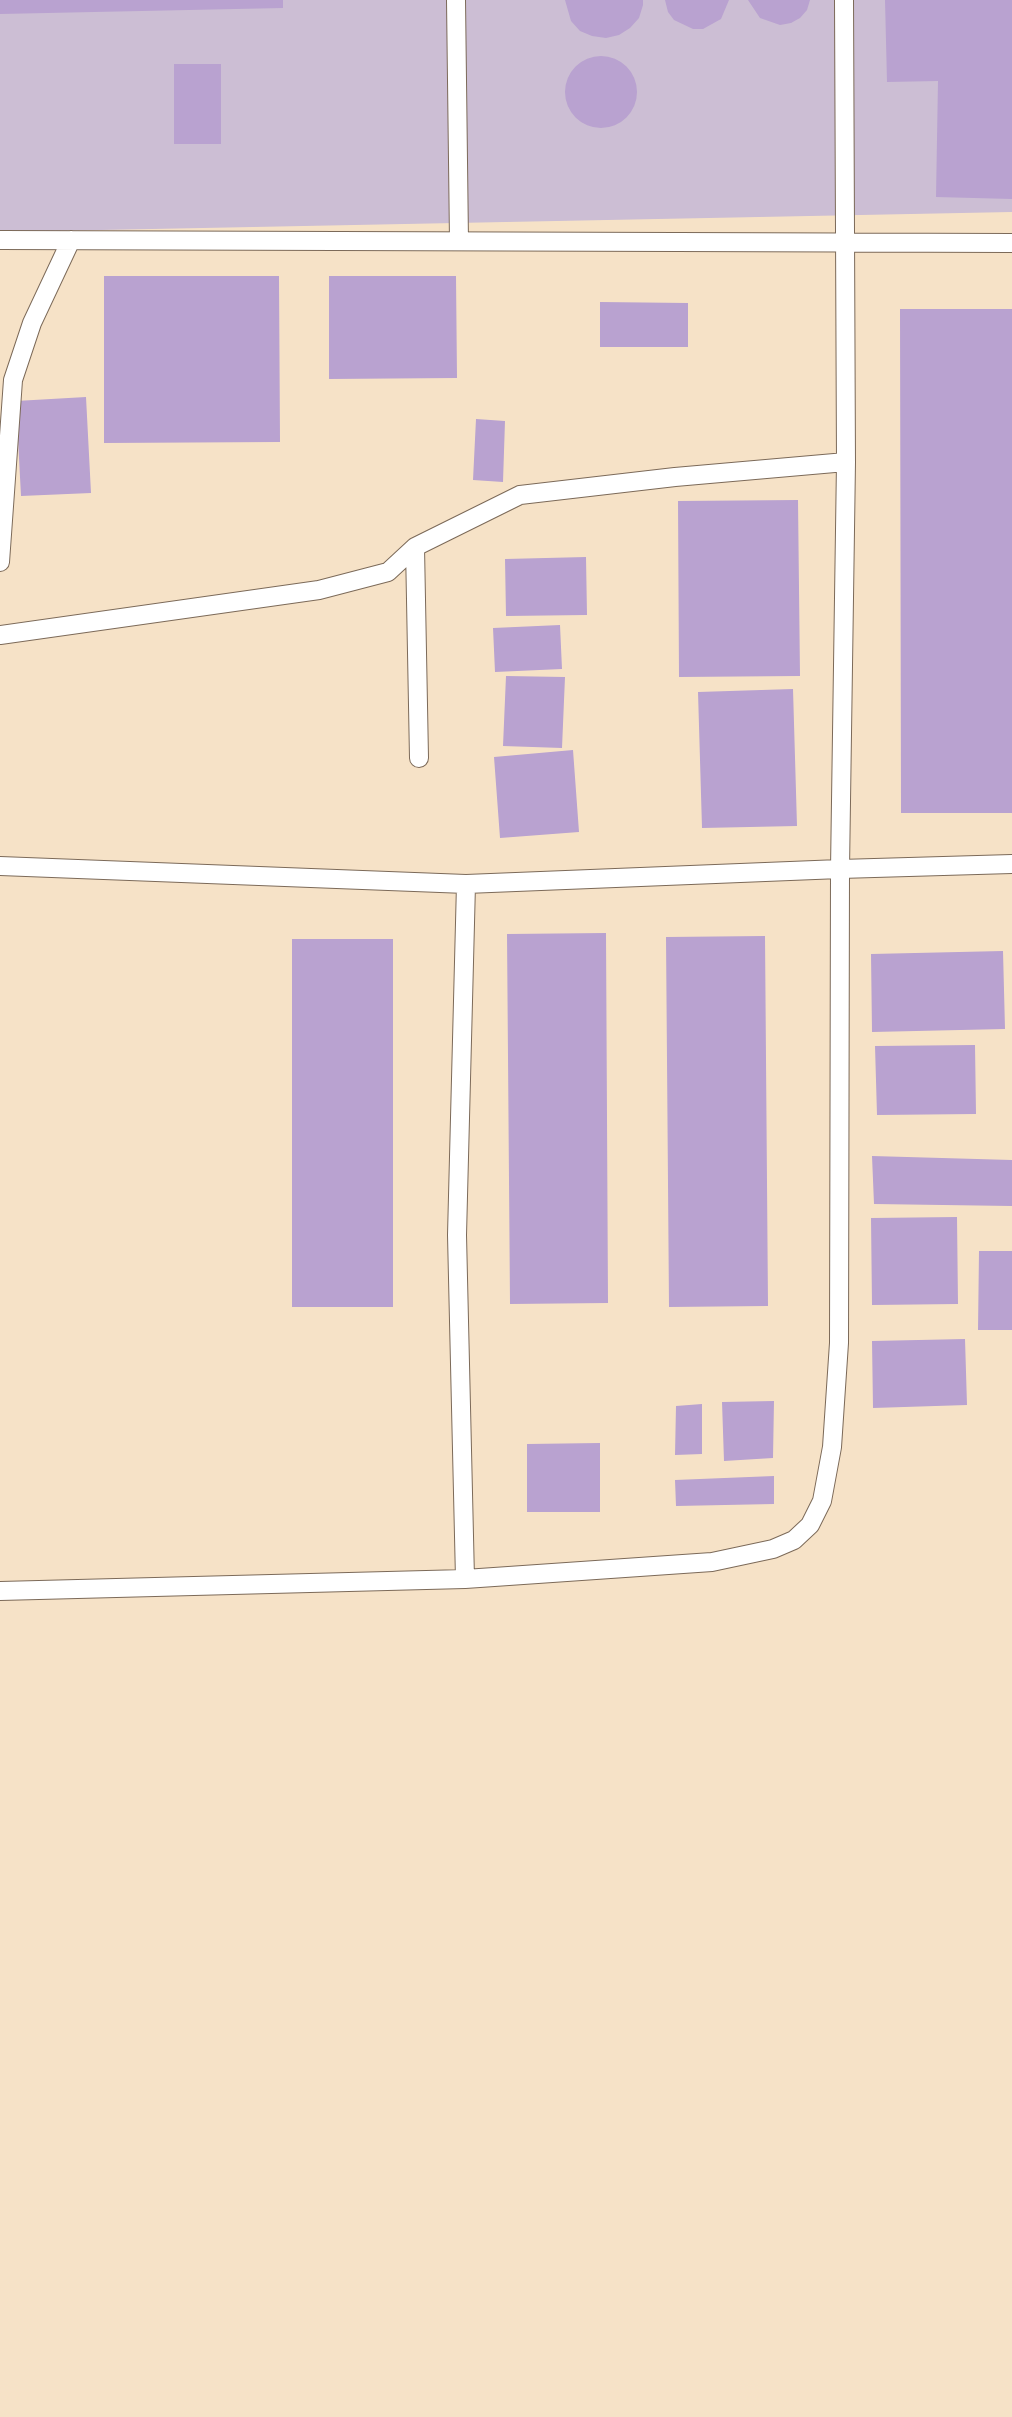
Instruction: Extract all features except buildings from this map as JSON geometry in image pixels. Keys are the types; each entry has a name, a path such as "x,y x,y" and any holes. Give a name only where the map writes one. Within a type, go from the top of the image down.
{"lane":[{"path":"456,0 459,241"},
{"path":"0,1591 464,1579 712,1562 773,1549 794,1540 810,1525 822,1501 832,1447 838,1342 840,869 846,462 844,0"},
{"path":"0,240 844,241 1012,243"},
{"path":"0,562 13,380 32,323 71,240"},
{"path":"0,634 319,590 388,572 415,548 520,496 676,477 846,462"},
{"path":"415,548 419,758"},
{"path":"0,866 466,884 1012,864"},
{"path":"464,1579 458,1235 466,884"}],"shaded area":[{"path":"0,0 1012,0 1012,212 0,232"}]}
